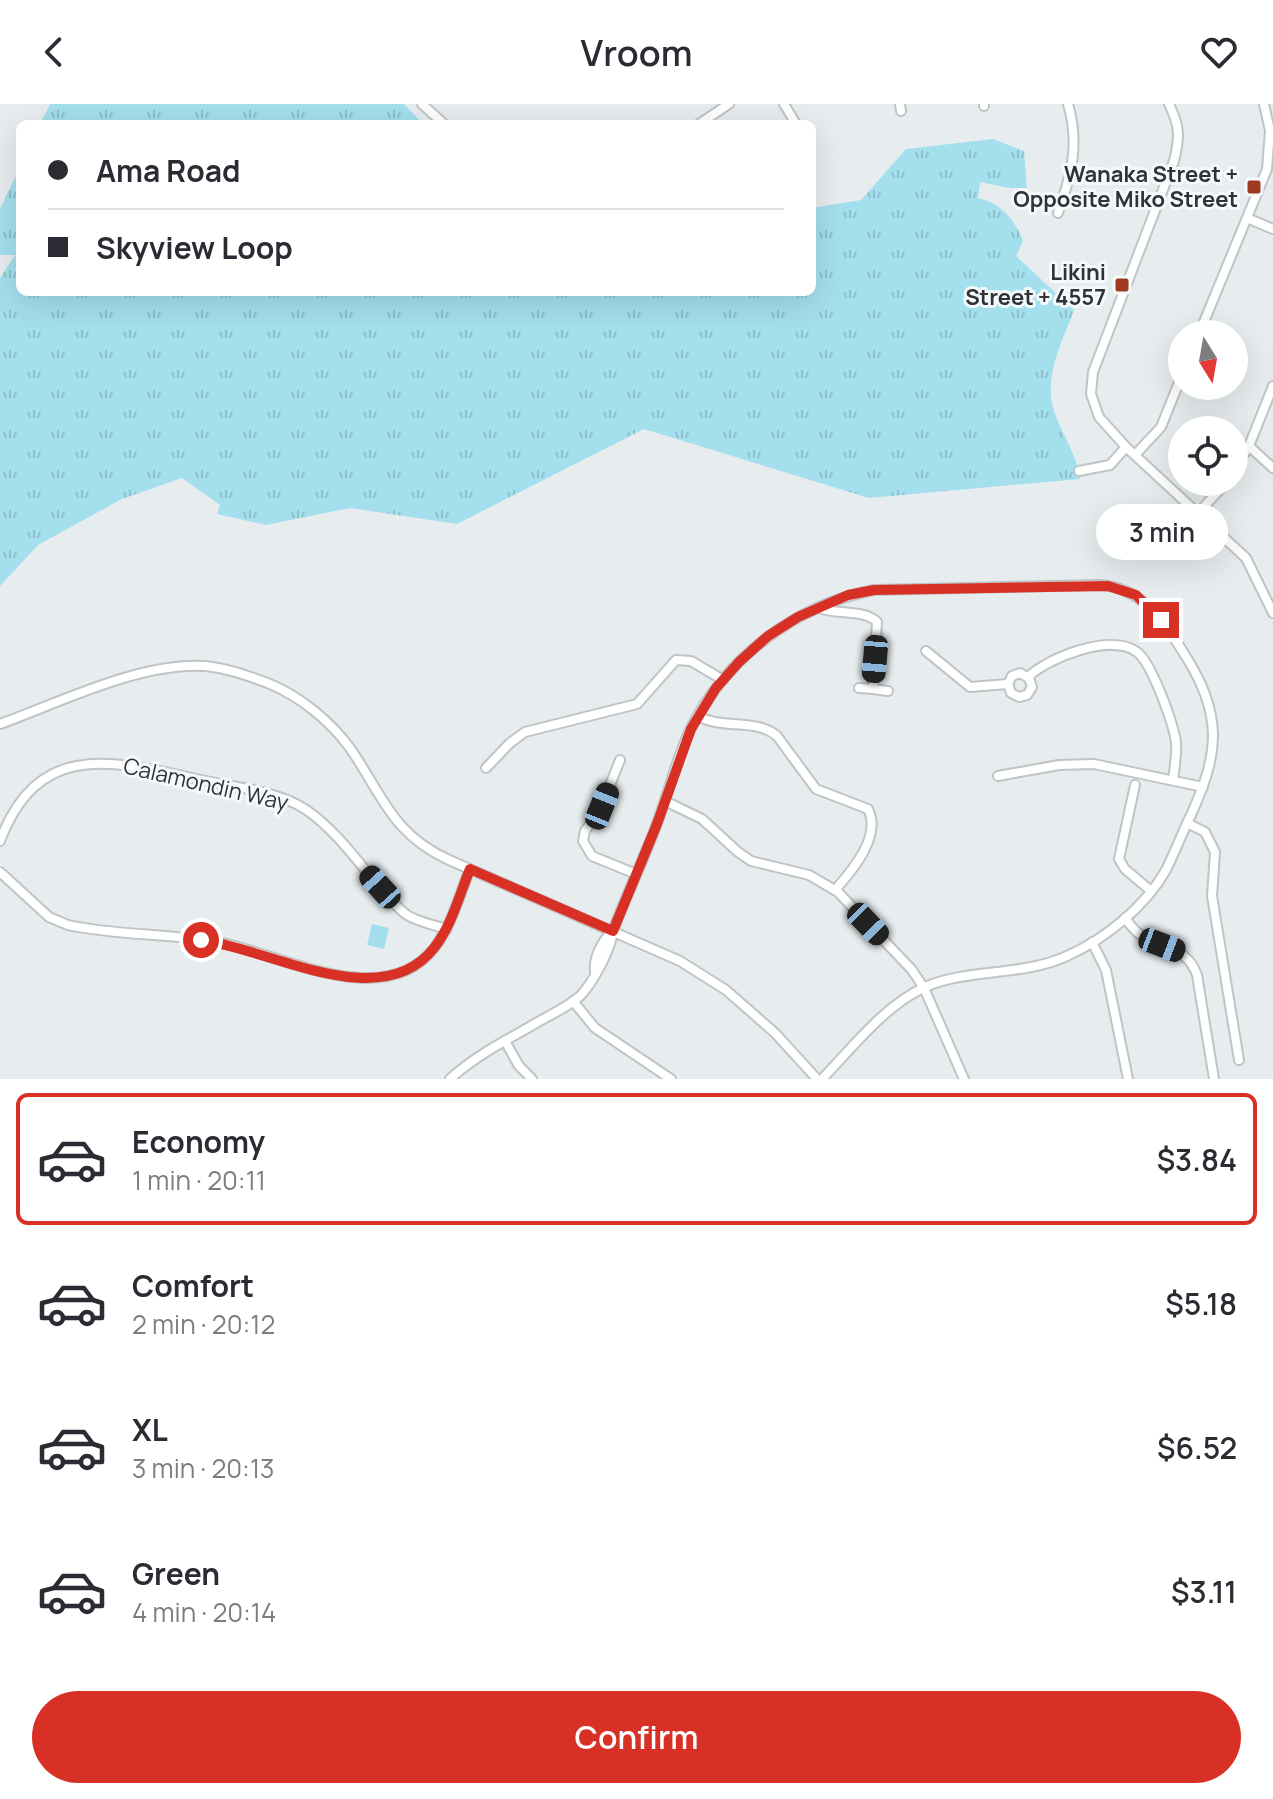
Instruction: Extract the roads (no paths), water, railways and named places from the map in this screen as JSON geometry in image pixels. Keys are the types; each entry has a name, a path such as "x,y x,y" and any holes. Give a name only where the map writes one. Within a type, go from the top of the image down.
{"street":[{"path":"422,104 440,120"},
{"path":"705,120 729,104"},
{"path":"1058,213 1074,165 1074,137 1068,104"},
{"path":"1169,104 1177,120 1180,139 1091,378 1094,410 1126,447 1246,558 1273,613"},
{"path":"1205,320 1267,169 1270,131 1264,104"},
{"path":"1247,218 1273,229"},
{"path":"1273,386 1249,446 1273,468"},
{"path":"1135,455 1161,427 1172,400"},
{"path":"1079,471 1110,465 1126,447"},
{"path":"1199,512 1214,496"},
{"path":"0,724 131,676 160,669 205,666 251,676 279,688 318,714 342,738 391,815 410,836 439,855 613,931 680,961 726,990 775,1033 820,1079 890,1009 924,988 938,982 1044,965 1092,942 1125,918 1165,872 1203,787 1213,745 1211,716 1204,689 1172,634 1149,606 1129,592 1100,585 900,588 848,595 819,608 768,636 723,680 698,716 683,746 665,801 613,931 612,943 584,991 573,1001 465,1066 450,1079"},
{"path":"819,608 870,616 876,620 873,689"},
{"path":"1028,677 1040,667 1081,650 1123,646 1137,652 1148,667 1174,732 1176,756 1173,779"},
{"path":"926,651 970,687 1008,684 1016,674 1028,677"},
{"path":"486,768 525,732 637,704 676,660 691,661 723,680"},
{"path":"1008,684 1013,695 1024,697 1032,688 1028,677"},
{"path":"859,688 888,691"},
{"path":"698,716 717,724 770,730 816,789 868,809 872,818 863,852 858,863 835,890"},
{"path":"620,760 598,815 585,831 583,841 592,856 636,874"},
{"name":"Calamondin Way","path":"0,841 21,801 48,777 82,764 118,763 269,794 294,803 325,827 406,914 447,929"},
{"path":"998,776 1076,764 1111,766 1203,787"},
{"path":"1135,785 1119,859 1125,869 1151,891"},
{"path":"665,801 702,819 751,861 809,875 835,890 912,970 924,988 964,1079"},
{"path":"1187,823 1205,832 1215,852 1212,896 1239,1060"},
{"path":"0,872 49,917 68,925 214,941 345,977 376,979 409,968 427,956 447,929 470,869"},
{"path":"1125,918 1141,935 1178,951 1192,964 1197,975 1214,1079"},
{"path":"1092,942 1106,970 1128,1079"},
{"path":"573,1001 595,1028 671,1079"},
{"path":"505,1041 519,1066 532,1079"}],"place":[{"name":"Wanaka Street + Opposite Miko Street","path":"1254,187"},
{"name":"Likini Street + 4557","path":"1122,285"}]}
